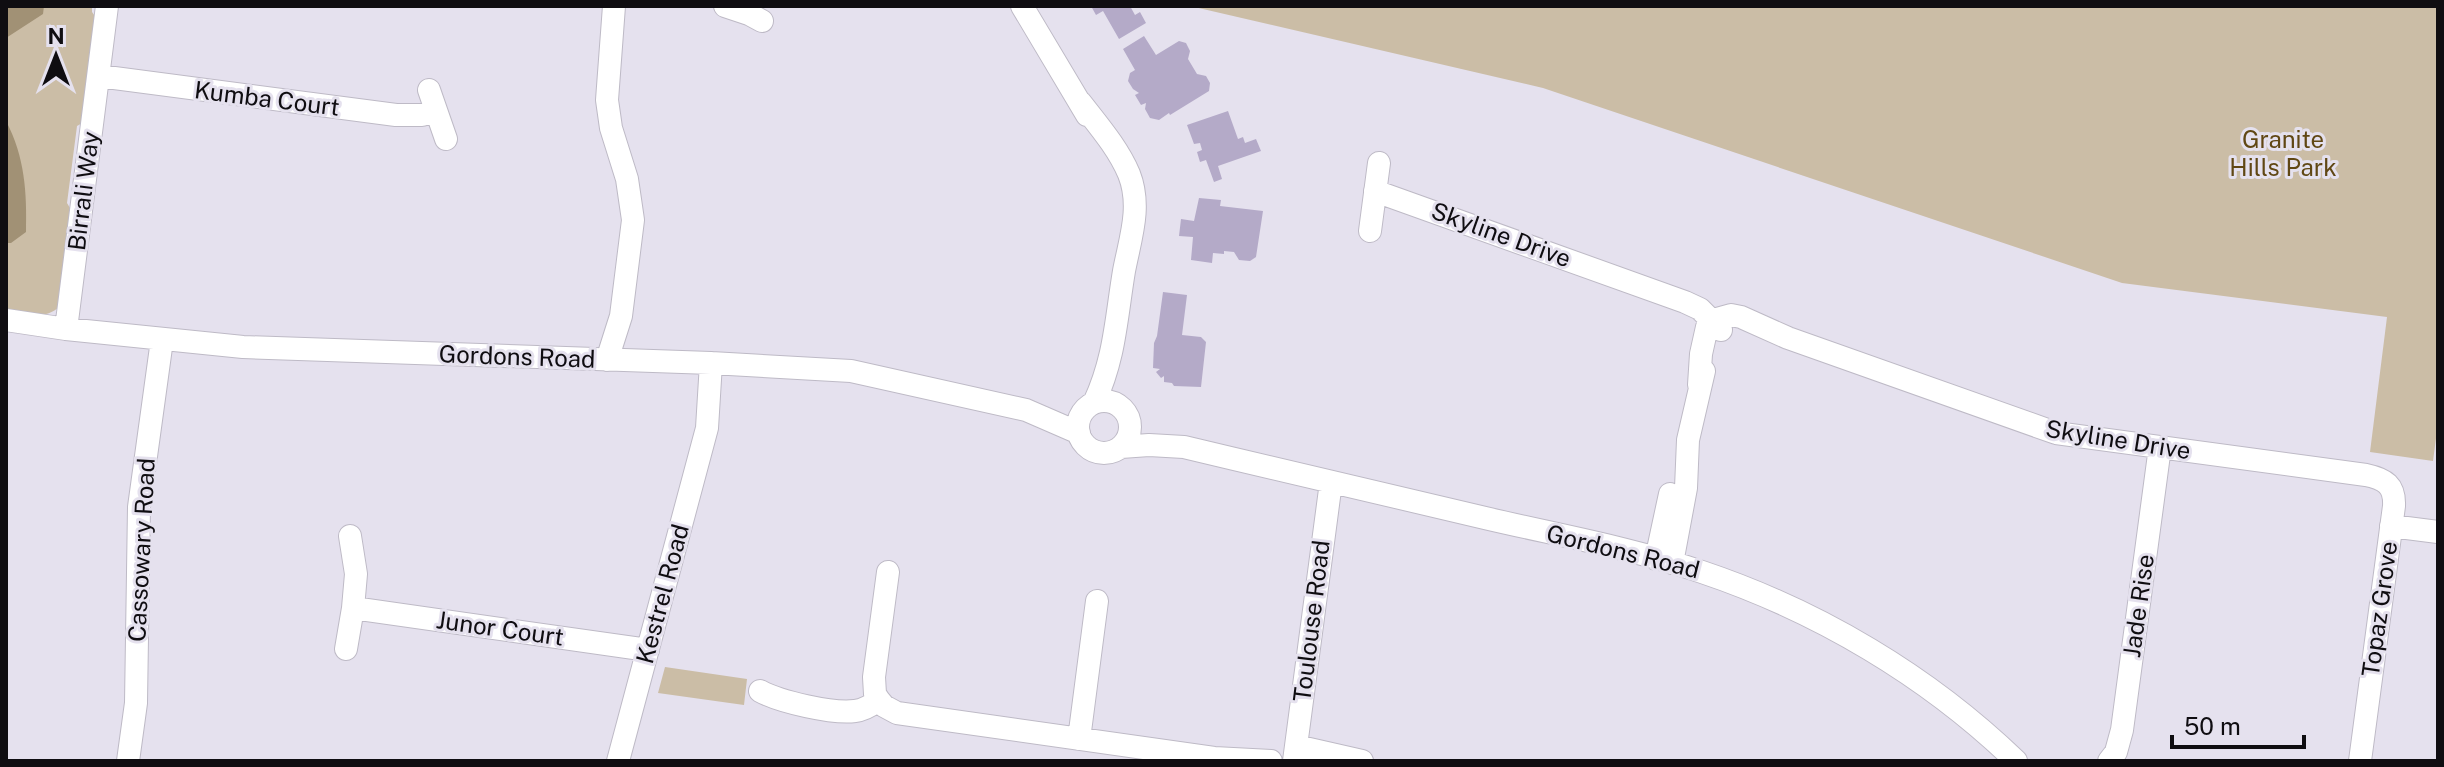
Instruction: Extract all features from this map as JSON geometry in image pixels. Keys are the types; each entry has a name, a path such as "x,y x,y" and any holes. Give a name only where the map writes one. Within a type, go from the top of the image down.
{"street":[{"name":"Birrali Way","path":"66,329 107,6"},
{"path":"614,6 607,100 611,128 627,179 633,220 616,360"},
{"path":"725,6 762,21"},
{"path":"1022,6 1081,103 1123,185 1126,202 1124,272 1116,339 1117,381 1130,433 1121,447 1108,453 1086,446 1086,416 1105,380 1116,339"},
{"name":"Kumba Court","path":"99,76 396,115 422,115 433,100 446,139"},
{"path":"1370,231 1379,163"},
{"name":"Skyline Drive","path":"1375,191 1685,302 1717,326 1788,338 2038,428 2366,475"},
{"name":"Gordons Road","path":"6,320 243,347 718,363 851,371 1026,410 1086,416"},
{"path":"1664,561 1686,488 1688,440 1699,385 1717,326"},
{"name":"Cassowary Road","path":"128,761 136,703 139,507 162,340"},
{"name":"Kestrel Road","path":"618,761 707,428 718,403 718,363"},
{"path":"1086,416 1109,402 1126,413"},
{"name":"Gordons Road","path":"1126,413 1158,436 1184,447 1664,561 1734,583 1839,632 1917,680 2001,756"},
{"name":"Gordons Road","path":"1121,447 1184,447"},
{"name":"Jade Rise","path":"2109,761 2116,752 2122,730 2160,447"},
{"name":"Topaz Grove","path":"2360,761 2392,521 2393,489 2385,480 2366,475"},
{"name":"Toulouse Road","path":"1295,753 1331,482"},
{"path":"2392,521 2438,524"},
{"path":"2392,521 2438,532"},
{"path":"346,649 356,574 350,536"},
{"path":"888,572 874,677 875,694 884,706 897,713 1218,760 1271,761"},
{"path":"1079,739 1097,601"},
{"name":"Junor Court","path":"353,608 648,650"},
{"path":"760,691 790,703 847,711 863,709 879,700"},
{"path":"1295,753 1362,761"}],"green space":[{"path":"6,6 92,6 97,19 84,122 77,126 67,203 73,213 59,307 40,315 6,309"},
{"name":"Granite Hills Park","path":"1190,6 2438,6 2438,423 2433,461 2370,452 2387,317 2122,283 1543,88"},
{"path":"665,667 747,679 744,705 658,693"}],"shaded area":[{"path":"6,6 44,6 43,14 6,38"},
{"path":"6,121 21,162 26,203 26,232 11,243 6,243"}],"building":[{"path":"1091,6 1130,6 1135,15 1140,12 1146,23 1119,39 1103,11 1096,15"},
{"path":"1144,36 1156,55 1179,41 1186,43 1190,51 1188,59 1197,74 1206,76 1210,83 1209,91 1159,120 1150,118 1145,109 1146,103 1141,105 1135,95 1139,93 1128,81 1130,73 1135,70 1123,49"},
{"path":"1228,111 1238,139 1243,137 1245,143 1256,139 1261,151 1218,166 1222,179 1214,182 1206,160 1200,162 1197,152 1202,150 1200,143 1194,144 1187,125"},
{"path":"1199,198 1221,200 1220,206 1263,211 1256,257 1250,261 1239,260 1234,252 1224,251 1224,254 1213,253 1212,263 1191,260 1193,237 1179,236 1181,219 1194,221"},
{"path":"1163,292 1187,295 1182,335 1201,337 1206,342 1201,387 1174,386 1164,382 1164,376 1161,378 1156,372 1160,369 1153,368"}]}
